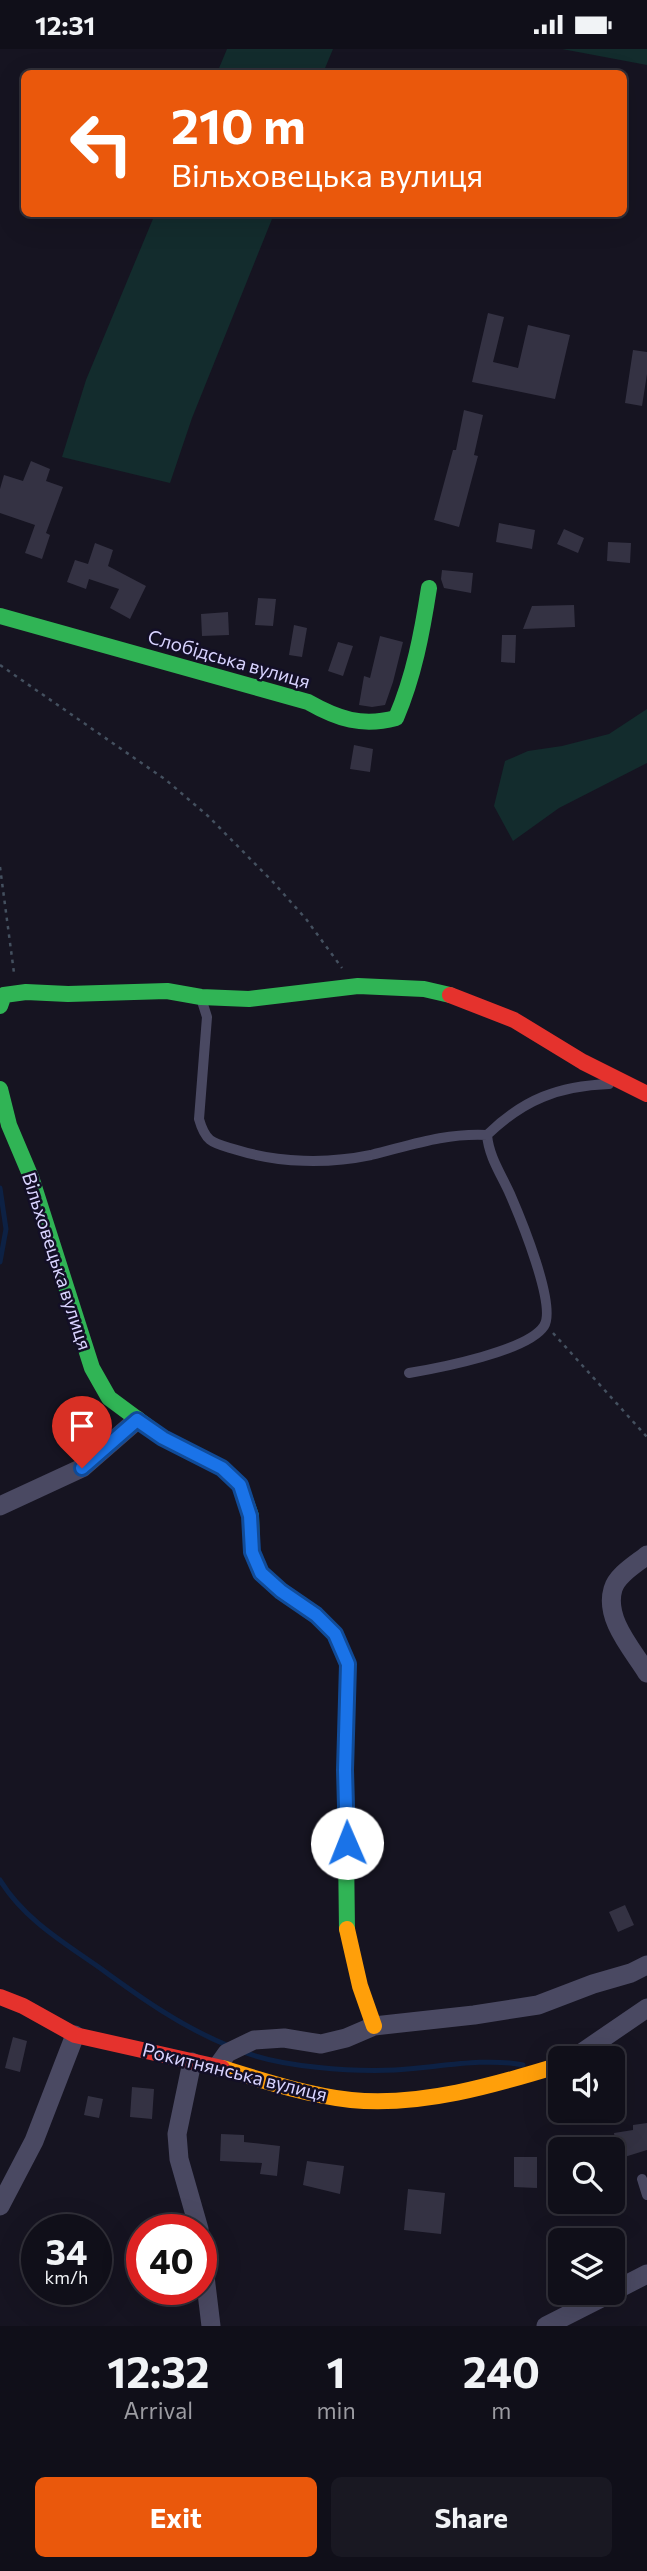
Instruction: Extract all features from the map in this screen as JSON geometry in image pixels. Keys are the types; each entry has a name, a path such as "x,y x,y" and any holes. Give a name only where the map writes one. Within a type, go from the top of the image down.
{"street":[{"name":"Слобідська вулиця","path":"0,616 308,702 339,720 376,723 396,718 402,705 423,627 429,588"},
{"path":"0,1006 5,995 18,993 167,991 201,997 249,999 358,986 424,989 450,995 514,1020 647,1094"},
{"name":"Вільховецька вулиця","path":"0,1091 9,1125 31,1177 92,1369 109,1398 163,1438 222,1468 240,1485 250,1516 252,1552 261,1573 281,1591 316,1615 335,1634 348,1664 345,1770 346,1923 360,1986 374,2026"},
{"path":"0,1506 82,1468 137,1420"},
{"path":"647,1555 624,1573 613,1588 611,1605 614,1619 647,1673"},
{"name":"Рокитнянська вулиця","path":"222,2060 254,2040 284,2038 321,2044 346,2038 374,2026 538,2005 647,1965"},
{"name":"Рокитнянська вулиця","path":"0,1997 23,2006 75,2035 146,2049 192,2062 222,2060 295,2090 352,2100 427,2097 511,2080 548,2069"},
{"path":"591,2046 647,2008"},
{"path":"0,2206 34,2141 75,2035"},
{"path":"192,2062 177,2134 179,2159 195,2214"},
{"path":"625,2285 647,2274"},
{"path":"208,2305 211,2326"},
{"path":"546,2326 587,2305"}],"lane":[{"path":"201,997 207,1017 199,1119 204,1135 216,1144 255,1155 313,1161 368,1155 461,1133 487,1135 507,1115 534,1100 581,1085 624,1083"},
{"path":"410,1373 478,1358 520,1342 539,1332 545,1324 548,1309 535,1258 510,1194 489,1151 487,1135"},
{"path":"642,2179 647,2195"}],"path":[{"path":"0,665 166,780 208,816 273,882 358,986"},
{"path":"0,867 18,993"},
{"path":"545,1324 647,1437"}],"green space":[{"path":"227,49 333,49 324,70 218,70"},
{"path":"562,49 647,49 647,65"},
{"path":"154,217 273,217 192,418 170,483 62,457 86,380"},
{"path":"647,709 647,763 559,808 513,841 494,806 505,761 528,751 609,734"}],"building":[{"path":"488,313 504,317 493,362 518,368 528,325 570,335 555,399 472,382"},
{"path":"633,350 647,352 642,406 625,403"},
{"path":"464,410 483,415 474,455 478,456 459,527 434,520 453,450 456,450"},
{"path":"31,461 50,469 46,481 63,487 46,533 50,535 42,559 25,553 35,525 0,513 0,489 4,475 23,481"},
{"path":"499,523 535,530 532,549 496,542"},
{"path":"564,529 584,538 578,553 557,544"},
{"path":"608,542 631,543 630,563 607,561"},
{"path":"95,543 113,550 108,566 146,586 130,619 110,608 119,589 89,579 86,589 67,582 75,560 88,564"},
{"path":"442,570 473,573 471,593 444,588"},
{"path":"258,598 276,599 273,626 255,625"},
{"path":"574,605 575,627 523,629 532,606"},
{"path":"228,612 229,635 202,636 201,614"},
{"path":"294,625 307,628 302,657 289,655"},
{"path":"502,635 516,635 515,663 501,662"},
{"path":"380,636 403,642 393,682 385,705 359,705 364,676 370,678"},
{"path":"338,642 353,646 343,676 328,671"},
{"path":"354,745 373,749 370,772 350,769"},
{"path":"625,1905 634,1925 618,1932 609,1912"},
{"path":"13,2037 27,2041 20,2072 5,2068"},
{"path":"132,2087 154,2089 152,2119 130,2117"},
{"path":"88,2096 103,2099 99,2118 84,2115"},
{"path":"647,2123 647,2150 625,2157 625,2137 615,2137 614,2133 633,2130 633,2125"},
{"path":"221,2134 244,2135 244,2142 280,2146 277,2176 260,2174 262,2163 220,2161"},
{"path":"514,2157 537,2157 537,2188 514,2187"},
{"path":"307,2161 344,2166 340,2194 303,2185"},
{"path":"408,2189 445,2193 441,2234 404,2230"}],"waterway":[{"path":"0,1188 6,1229 0,1262"},
{"path":"0,1880 21,1907 58,1939 162,2011 229,2046"},
{"path":"241,2051 296,2065 358,2070 395,2070 492,2062 523,2065"}],"traffic: fast":[{"path":"0,616 308,702 350,720 372,722 396,718 417,654 429,588"},
{"path":"0,1006 4,995 26,992 68,994 167,991 201,997 249,999 358,986 424,989 450,995"},
{"path":"0,1089 9,1125 31,1177 92,1368 109,1398 163,1438 222,1468 240,1485 251,1516 252,1552 261,1573 281,1591 316,1615 335,1634 348,1664 345,1770 347,1929"}],"traffic: slow":[{"path":"347,1929 360,1986 374,2026"},
{"path":"222,2068 318,2095 377,2101 457,2093 548,2069"}],"traffic: jam":[{"path":"450,995 514,1020 583,1062 647,1094"},
{"path":"0,1997 23,2006 75,2035 222,2068"}],"route":[{"path":"82,1468 137,1420 163,1438 222,1468 240,1485 250,1516 252,1552 261,1573 281,1591 316,1615 335,1634 348,1664 345,1770 347,1843"}]}
